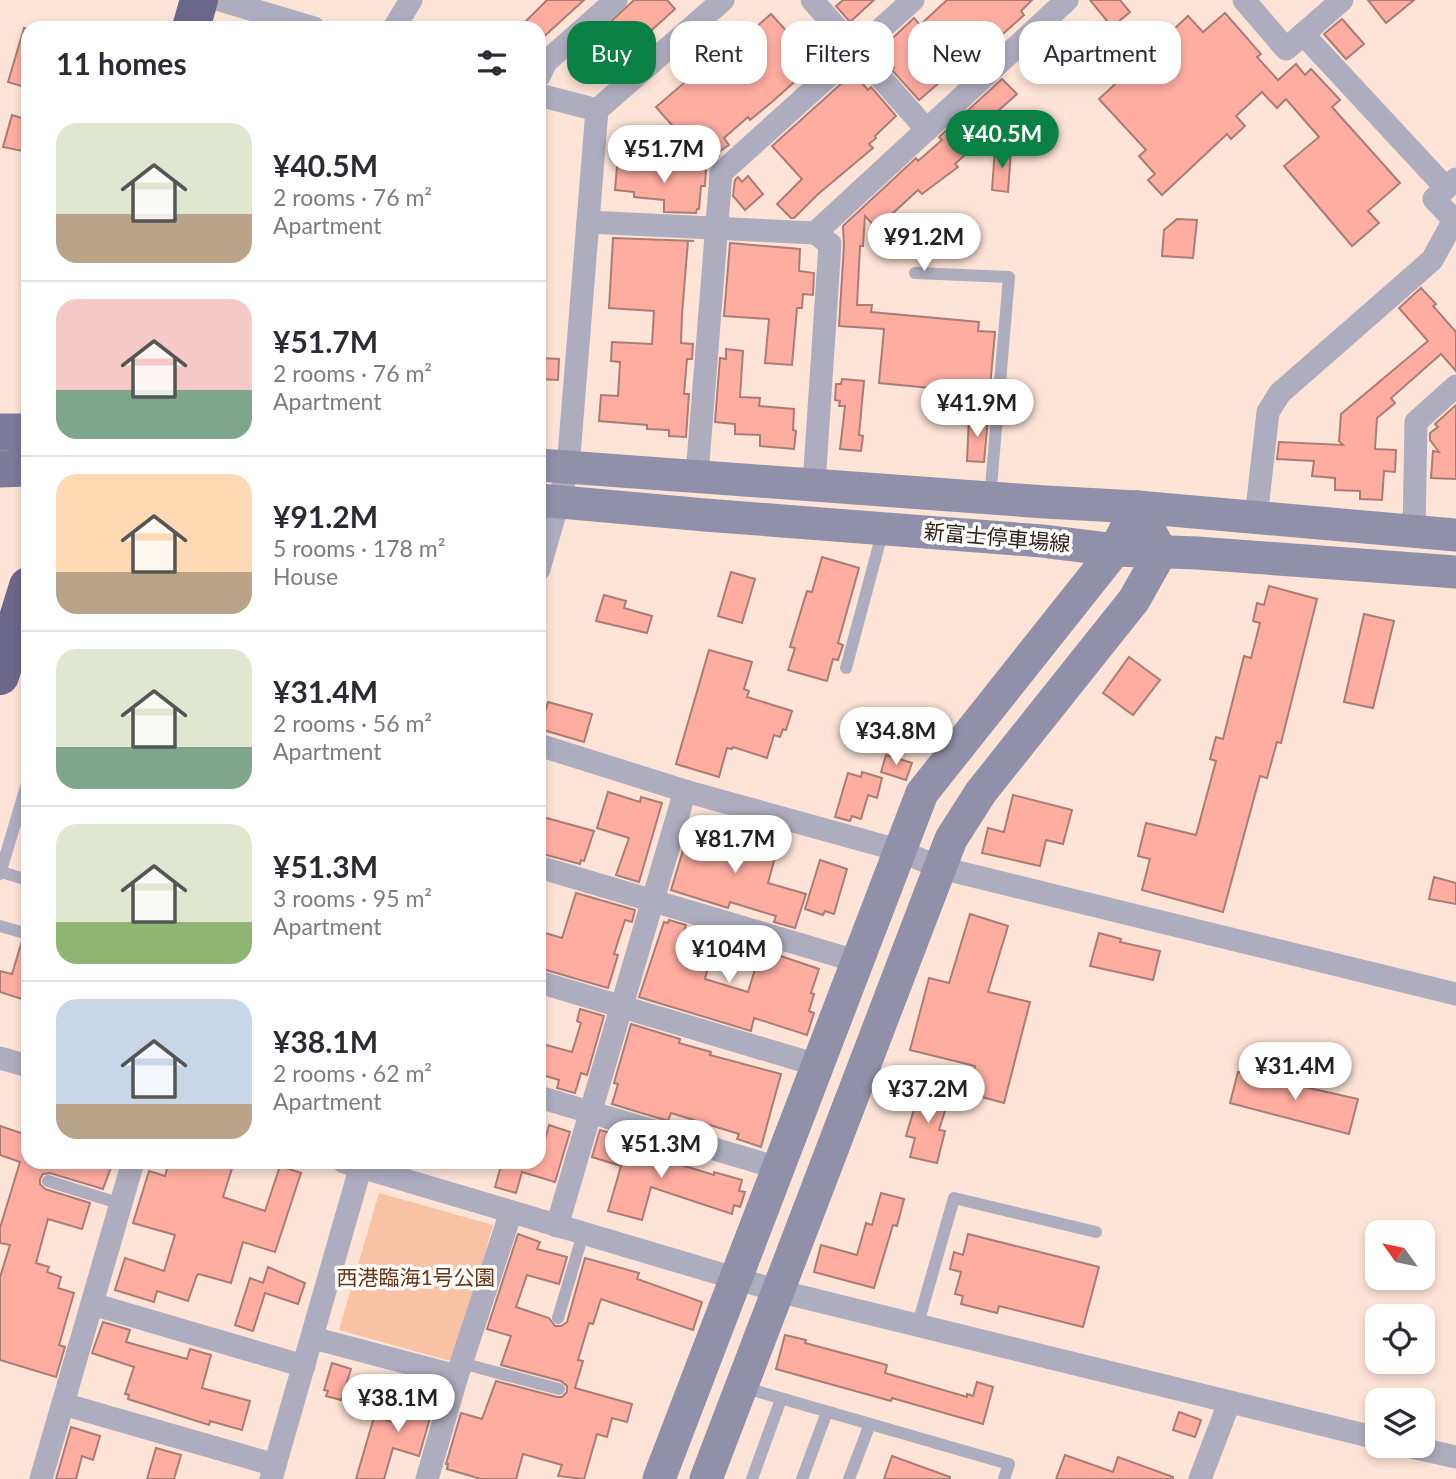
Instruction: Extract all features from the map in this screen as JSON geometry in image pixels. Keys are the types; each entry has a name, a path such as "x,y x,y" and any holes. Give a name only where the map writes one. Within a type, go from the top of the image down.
{"highway":[{"path":"193,21 199,0"},
{"path":"0,676 21,608"}],"main road":[{"path":"0,432 21,432"},
{"path":"0,469 21,468"}],"street":[{"path":"220,0 290,21"},
{"path":"398,21 411,0"},
{"path":"546,62 616,0"},
{"path":"546,521 588,222 597,110 723,0"},
{"path":"812,0 831,21"},
{"path":"890,21 913,0"},
{"path":"815,233 1067,0"},
{"path":"1244,0 1286,49 1342,0"},
{"path":"1256,518 1268,412 1280,393 1432,260 1455,221 1434,199 1451,183 1303,34"},
{"path":"697,475 721,173 820,84"},
{"path":"886,84 927,130"},
{"path":"546,97 597,110"},
{"path":"588,222 815,233 830,244 814,484"},
{"path":"1414,531 1416,422 1456,386"},
{"name":"新富士停車場線","path":"554,466 1137,507 1456,535"},
{"name":"新富士停車場線","path":"549,500 1042,541 1115,550 1196,553 1456,572"},
{"path":"659,1479 922,793 1115,550 1137,507"},
{"path":"706,1479 951,839 981,792 1134,600 1161,552 1137,507"},
{"path":"546,747 685,791 898,850 941,868 1456,994"},
{"path":"557,1226 685,791"},
{"path":"546,869 856,961"},
{"path":"546,984 817,1065"},
{"path":"0,1058 21,1064"},
{"path":"546,1099 778,1168"},
{"path":"41,1479 132,1169"},
{"path":"63,1404 273,1472 313,1338 354,1169"},
{"path":"371,1169 778,1291 1365,1435"},
{"path":"427,1479 459,1370 511,1212"},
{"path":"92,1304 304,1366"},
{"path":"313,1338 459,1370"},
{"path":"1200,1479 1229,1402"},
{"path":"1435,1452 1456,1457"}],"lane":[{"path":"915,274 1009,277 990,498"},
{"path":"846,668 883,529"},
{"path":"21,803 0,873 21,878"},
{"path":"0,926 21,932"},
{"path":"48,1181 121,1204"},
{"path":"917,1327 954,1198 1096,1232"},
{"path":"558,1318 583,1234"},
{"path":"459,1370 559,1389"},
{"path":"741,1387 1009,1464 1004,1479"},
{"path":"752,1479 781,1399"},
{"path":"802,1479 827,1412"},
{"path":"849,1479 870,1424"}],"green space":[{"name":"西港臨海1号公園","path":"379,1193 493,1225 454,1362 339,1330"}],"building":[{"path":"547,0 584,0 546,35 546,21 526,21"},
{"path":"634,0 667,0 675,9 656,26 656,21 611,21"},
{"path":"843,0 874,0 851,21 836,6"},
{"path":"947,0 1032,0 1021,11 1024,15 1005,32 1005,21 924,21"},
{"path":"1090,0 1120,0 1130,12 1119,21 1107,21"},
{"path":"1368,0 1414,0 1386,23"},
{"path":"1225,13 1261,54 1257,57 1278,80 1296,64 1305,75 1311,69 1340,100 1332,107 1400,183 1368,211 1379,223 1352,246 1284,166 1319,137 1286,99 1277,108 1262,92 1236,116 1245,126 1231,139 1227,134 1162,195 1148,180 1155,174 1139,156 1146,150 1099,99 1115,84 1181,84 1181,23 1188,16 1203,32"},
{"path":"771,14 781,25 781,84 792,84 724,138 729,145 717,153 719,156 709,167 656,107 683,84 767,84 767,21 763,21"},
{"path":"1342,19 1364,44 1346,59 1324,34"},
{"path":"908,24 908,84 938,84 919,100 894,72 894,37"},
{"path":"21,38 21,86 8,82"},
{"path":"1005,82 1017,94 991,117 998,125 955,164 958,167 922,194 918,190 891,215 893,218 879,231 865,216 863,246 860,246 857,305 872,305 871,312 979,322 978,331 995,332 990,387 973,386 972,392 879,383 884,329 839,326 843,226 916,158 918,161 942,140 939,137 997,84"},
{"path":"841,84 863,84 868,90 871,87 896,116 869,144 873,148 794,218 777,204 802,179 772,146"},
{"path":"12,115 21,118 21,151 3,147"},
{"path":"995,148 1011,150 1008,192 992,190"},
{"path":"636,165 706,168 699,209 696,213 664,212 664,200 634,197 634,192 615,190 617,166 636,168"},
{"path":"748,176 763,194 745,210 733,196 735,180 738,177 742,182"},
{"path":"1177,219 1197,220 1193,258 1162,256 1164,230"},
{"path":"613,238 694,241 688,241 682,314 681,343 693,344 692,359 687,359 684,394 689,394 686,437 669,436 669,430 647,429 647,425 599,421 601,395 618,396 620,362 611,361 612,342 652,344 654,311 609,308"},
{"path":"730,243 800,249 799,271 814,273 813,295 803,294 802,308 797,308 792,365 765,363 769,319 724,316"},
{"path":"1421,288 1456,332 1456,371 1441,354 1391,398 1395,403 1377,418 1375,449 1396,450 1395,472 1384,471 1382,500 1360,499 1360,491 1335,490 1335,478 1312,476 1314,461 1277,459 1279,442 1343,445 1339,441 1341,414 1428,341 1399,308"},
{"path":"726,349 743,351 740,397 760,398 759,406 794,409 794,449 760,446 760,435 735,434 735,424 715,422 720,358 726,359"},
{"path":"546,358 559,359 558,380 546,379"},
{"path":"842,379 864,381 859,435 863,436 861,451 840,449 845,406 839,406 840,401 835,400 836,384 841,384"},
{"path":"1456,405 1456,479 1431,478 1433,451 1439,452 1430,440 1430,433 1438,427 1435,424"},
{"path":"969,417 988,418 984,462 967,461"},
{"path":"822,557 859,568 838,643 843,645 838,660 833,659 827,681 788,670 795,648 790,647 796,627 807,591 812,592"},
{"path":"731,572 755,579 742,623 718,616"},
{"path":"1269,586 1317,599 1281,743 1277,742 1267,778 1260,776 1223,912 1142,890 1150,859 1138,856 1146,823 1196,835 1216,761 1210,759 1216,737 1223,739 1244,656 1251,658 1260,623 1253,621 1257,603 1264,605"},
{"path":"604,595 626,601 624,608 652,616 647,633 596,621"},
{"path":"1364,614 1394,621 1373,708 1344,702"},
{"path":"709,650 752,662 744,689 749,691 747,697 792,711 786,730 783,729 780,737 774,735 767,758 733,747 727,748 719,777 676,764"},
{"path":"1129,657 1160,680 1133,715 1103,693"},
{"path":"548,702 592,714 584,742 546,731"},
{"path":"886,755 912,763 906,780 881,772"},
{"path":"862,772 882,778 877,798 868,795 861,819 852,816 850,821 835,817 848,773 861,777"},
{"path":"608,792 640,802 641,797 662,803 639,882 616,875 629,838 597,828"},
{"path":"1013,795 1072,810 1063,844 1046,840 1040,866 982,853 988,828 1004,832"},
{"path":"546,818 594,831 584,861 581,860 580,864 546,855"},
{"path":"712,824 763,841 761,846 777,850 768,883 806,894 795,928 774,922 776,916 730,902 728,908 671,890 687,837 706,843"},
{"path":"820,860 847,869 834,914 825,911 823,915 805,909"},
{"path":"1434,877 1456,883 1456,904 1429,899"},
{"path":"576,893 635,910 632,922 625,920 614,954 618,955 608,988 546,970 546,933 562,938"},
{"path":"970,914 1008,926 988,992 1030,1002 1004,1103 967,1093 975,1066 910,1050 929,978 949,983"},
{"path":"669,920 686,925 682,937 714,946 705,979 748,992 760,953 764,955 766,951 819,969 811,993 814,994 809,1011 814,1013 807,1035 754,1018 751,1031 639,997 664,922 668,923"},
{"path":"1099,933 1121,939 1120,942 1160,951 1153,980 1090,966"},
{"path":"21,944 21,999 0,992 0,971 12,974"},
{"path":"580,1009 604,1016 587,1075 581,1073 575,1093 557,1088 559,1080 546,1076 546,1045 572,1052 581,1023 577,1021"},
{"path":"631,1024 680,1039 679,1043 711,1052 710,1055 781,1074 761,1147 737,1139 739,1134 671,1113 668,1121 612,1104 618,1084 614,1083"},
{"path":"1238,1072 1358,1099 1349,1134 1230,1103"},
{"path":"921,1086 950,1095 939,1130 945,1131 937,1163 910,1157 915,1138 906,1136"},
{"path":"549,1125 570,1132 555,1182 522,1172 516,1193 495,1187 500,1169 546,1169 546,1136"},
{"path":"0,1126 21,1133 21,1169 110,1169 103,1189 50,1173 43,1174 40,1179 40,1184 45,1189 90,1203 82,1229 48,1219 36,1263 49,1267 47,1272 61,1277 58,1288 74,1293 59,1345 65,1347 56,1377 0,1360 0,1277 10,1245 0,1243 0,1228 20,1162 0,1155"},
{"path":"600,1130 624,1137 622,1143 649,1151 648,1155 714,1175 714,1172 742,1180 739,1191 745,1192 740,1207 734,1205 732,1214 651,1187 642,1220 608,1211 621,1166 592,1157"},
{"path":"167,1169 232,1169 223,1197 265,1211 279,1169 301,1173 275,1252 243,1242 231,1283 199,1274 188,1301 157,1291 154,1302 115,1290 125,1258 164,1271 175,1235 133,1223 149,1171 165,1176"},
{"path":"881,1193 904,1199 897,1226 893,1225 874,1288 814,1272 821,1245 857,1255 866,1223 872,1225"},
{"path":"518,1234 540,1242 537,1249 567,1257 559,1284 527,1275 516,1307 549,1318 555,1326 567,1322 585,1258 639,1273 637,1279 702,1302 693,1330 601,1299 593,1324 589,1323 578,1360 583,1361 575,1388 632,1404 627,1422 612,1418 607,1437 597,1434 584,1479 558,1476 562,1465 523,1454 516,1479 481,1479 447,1469 446,1464 461,1413 482,1419 496,1381 557,1397 562,1397 567,1392 567,1386 561,1381 501,1365 511,1336 487,1329"},
{"path":"968,1234 1099,1267 1083,1327 999,1306 997,1313 961,1304 963,1296 955,1294 961,1272 950,1269 954,1252 963,1255"},
{"path":"268,1267 305,1283 298,1304 265,1293 253,1331 235,1325 250,1278 263,1283"},
{"path":"103,1322 130,1330 126,1342 187,1359 190,1349 211,1355 202,1388 250,1401 242,1430 210,1421 209,1425 128,1399 129,1395 125,1394 134,1367 92,1353"},
{"path":"785,1335 887,1365 885,1373 967,1397 967,1394 973,1396 977,1382 993,1387 983,1424 776,1369"},
{"path":"332,1363 351,1369 341,1400 326,1396 328,1391 324,1390"},
{"path":"425,1383 439,1387 419,1456 393,1448 384,1479 356,1479 374,1417 393,1422 401,1397 419,1402"},
{"path":"1179,1412 1201,1420 1195,1437 1173,1430"},
{"path":"71,1427 100,1436 93,1460 82,1456 76,1479 56,1479"},
{"path":"156,1448 181,1455 174,1479 147,1479"},
{"path":"1065,1455 1113,1472 1118,1457 1173,1479 1056,1479"},
{"path":"892,1456 950,1477 950,1479 884,1479"}]}
